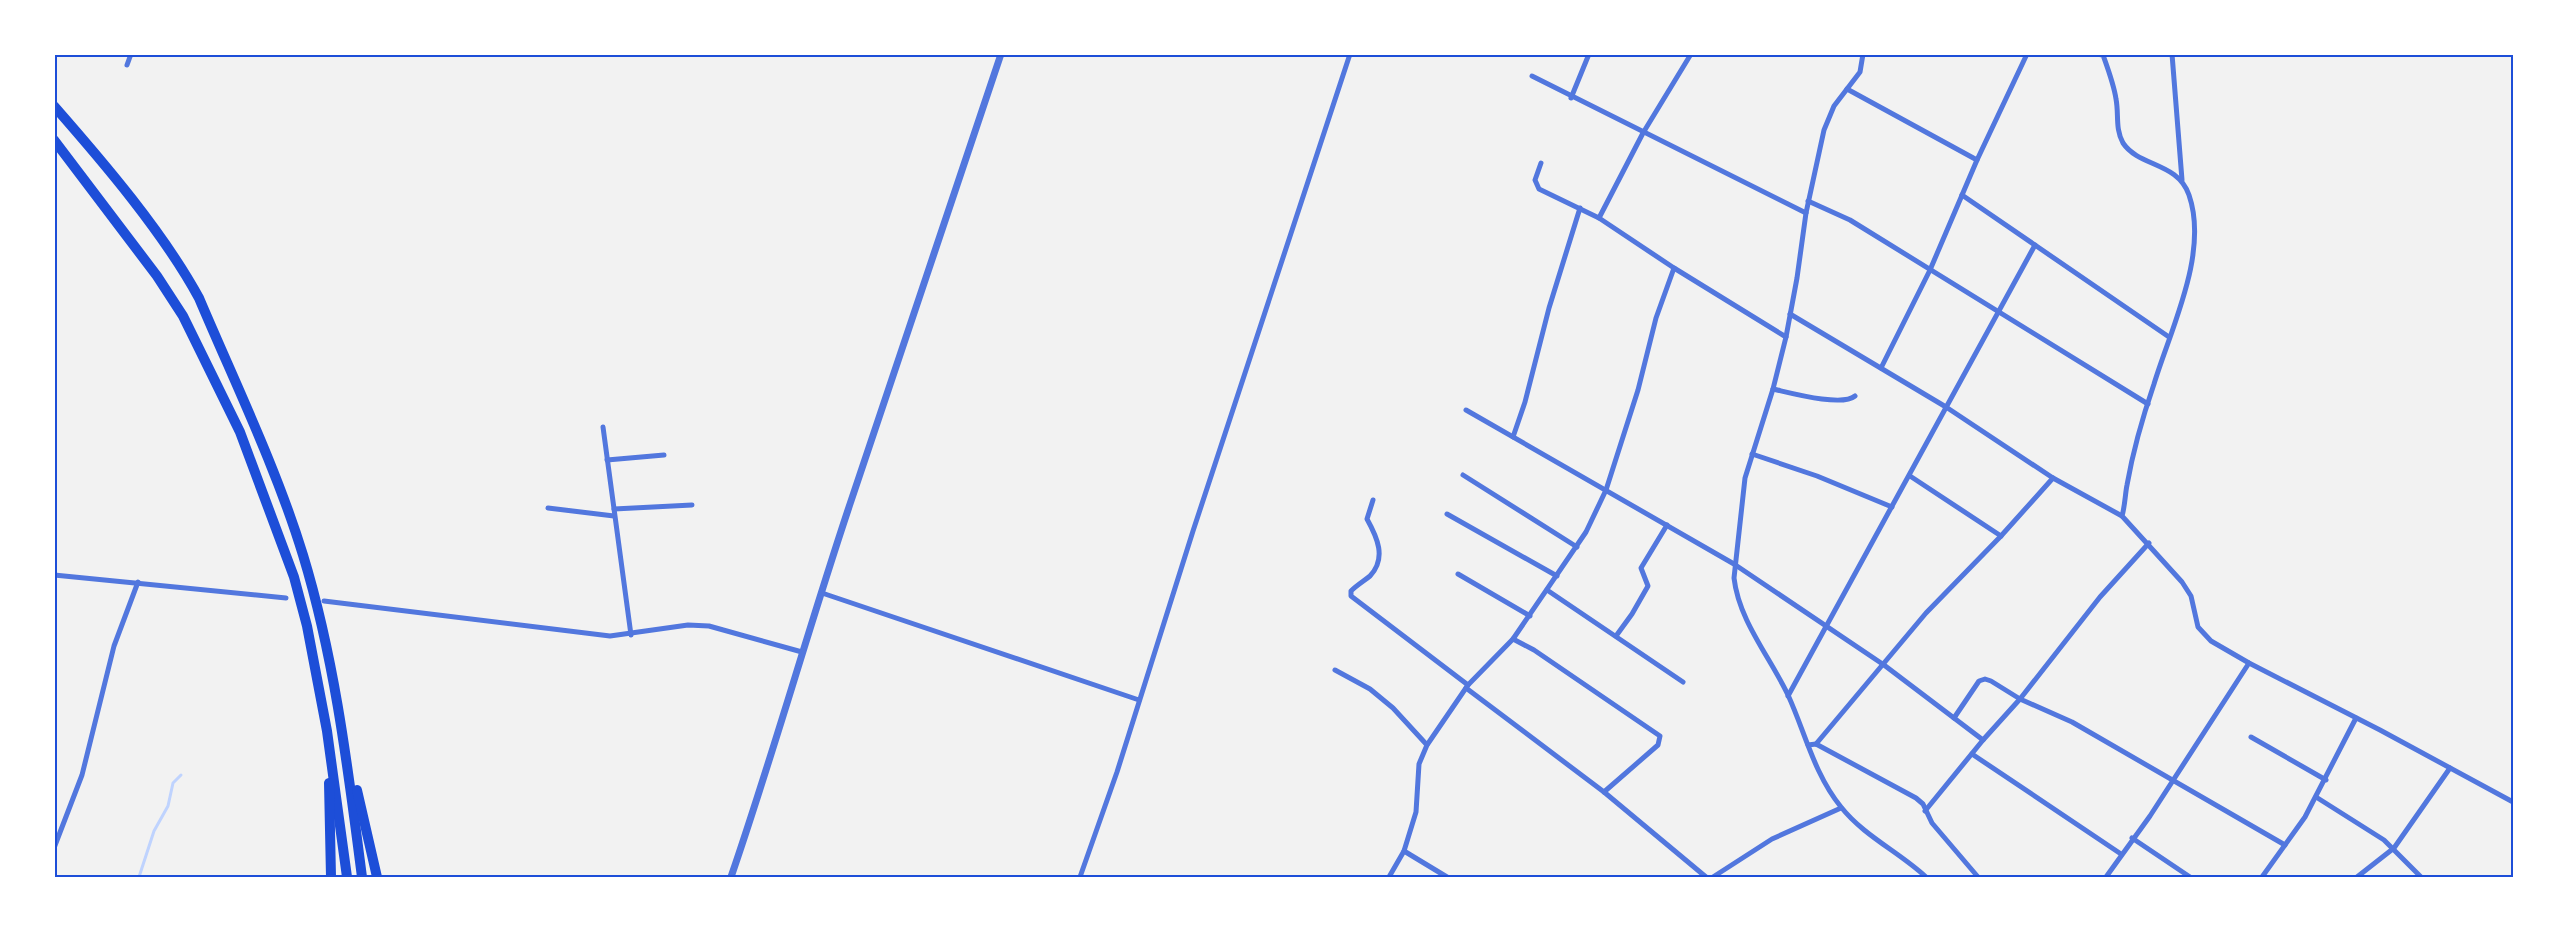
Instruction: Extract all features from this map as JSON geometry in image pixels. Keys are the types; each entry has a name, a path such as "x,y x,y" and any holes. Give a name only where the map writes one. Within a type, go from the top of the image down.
{"highway":[{"path":"54,106 90,147 183,268 199,298 284,501 303,555 318,610 376,877"},
{"path":"54,140 157,276 183,316 240,432 294,577 307,626 327,731 347,877"},
{"path":"342,726 362,877"},
{"path":"327,731 331,877"}],"street":[{"path":"126,65 131,54"},
{"path":"731,877 772,754 850,502 1001,54"},
{"path":"1080,877 1350,54"},
{"path":"1571,98 1589,54"},
{"path":"1599,218 1643,133 1691,54"},
{"path":"1863,54 1860,72 1834,106 1824,130 1808,201 1786,337 1773,389 1745,478 1734,564 1736,591 1740,605 1788,696 1821,775 1841,808 1875,839 1926,877"},
{"path":"1881,368 1930,270 1977,160 2028,54"},
{"path":"2096,54 2103,56 2107,65 2116,100 2116,122 2122,142 2131,151 2182,180"},
{"path":"2122,516 2127,484 2148,404 2186,284 2195,242 2192,206 2182,180 2172,54"},
{"path":"1532,76 1571,98 1806,213"},
{"path":"1847,89 1977,160"},
{"path":"1542,163 1536,180 1539,189 1599,218 1674,268 1786,337"},
{"path":"1962,195 2169,337"},
{"path":"1808,201 1850,220 2148,404"},
{"path":"1513,437 1580,208"},
{"path":"1788,696 2035,245"},
{"path":"1389,877 1404,851 1416,812 1419,764 1426,745 1467,686 1513,639 1530,616 1577,547 1606,490 1638,390 1656,318 1674,268"},
{"path":"1790,314 1946,407 2053,478 2122,516 2149,543 2187,589 2201,632 2211,641 2248,663 2513,802"},
{"path":"1773,389 1836,400 1851,400 1855,396"},
{"path":"1466,410 1734,564 1884,665 1983,740"},
{"path":"603,428 631,635"},
{"path":"1752,454 1817,476 1892,507"},
{"path":"607,460 664,455"},
{"path":"1463,475 1577,547"},
{"path":"1910,476 2001,536"},
{"path":"1816,744 1926,614 2053,478"},
{"path":"1373,500 1367,519 1378,539 1378,563 1372,574 1351,591 1351,596 1604,792 1706,877"},
{"path":"614,509 692,505"},
{"path":"548,508 614,516"},
{"path":"1447,514 1557,576"},
{"path":"1616,636 1648,586 1641,568 1667,525"},
{"path":"1925,811 2020,699 2100,597 2149,543"},
{"path":"1458,574 1530,616"},
{"path":"54,575 286,598"},
{"path":"54,848 82,775 114,646 138,582"},
{"path":"1547,590 1683,682"},
{"path":"822,593 1139,700"},
{"path":"324,601 610,636 631,635 688,625 709,626 802,652"},
{"path":"1513,639 1660,736 1658,745 1604,792"},
{"path":"2106,877 2132,838 2146,822 2172,778 2248,663"},
{"path":"1335,670 1375,693 1393,708 1426,745"},
{"path":"1954,718 1973,689 1982,680 1990,681 2020,699 2072,722 2285,845"},
{"path":"2264,876 2326,780 2356,718"},
{"path":"2251,737 2326,780"},
{"path":"1808,745 1816,744 1920,801 1932,823 1978,877"},
{"path":"1972,754 2121,854"},
{"path":"2357,877 2394,848 2450,768"},
{"path":"2316,796 2366,827 2394,848 2421,877"},
{"path":"1713,877 1772,839 1841,808"},
{"path":"2132,838 2190,877"},
{"path":"1404,851 1447,877"}],"waterway":[{"path":"139,877 154,831 168,806 173,783 181,775"}]}
